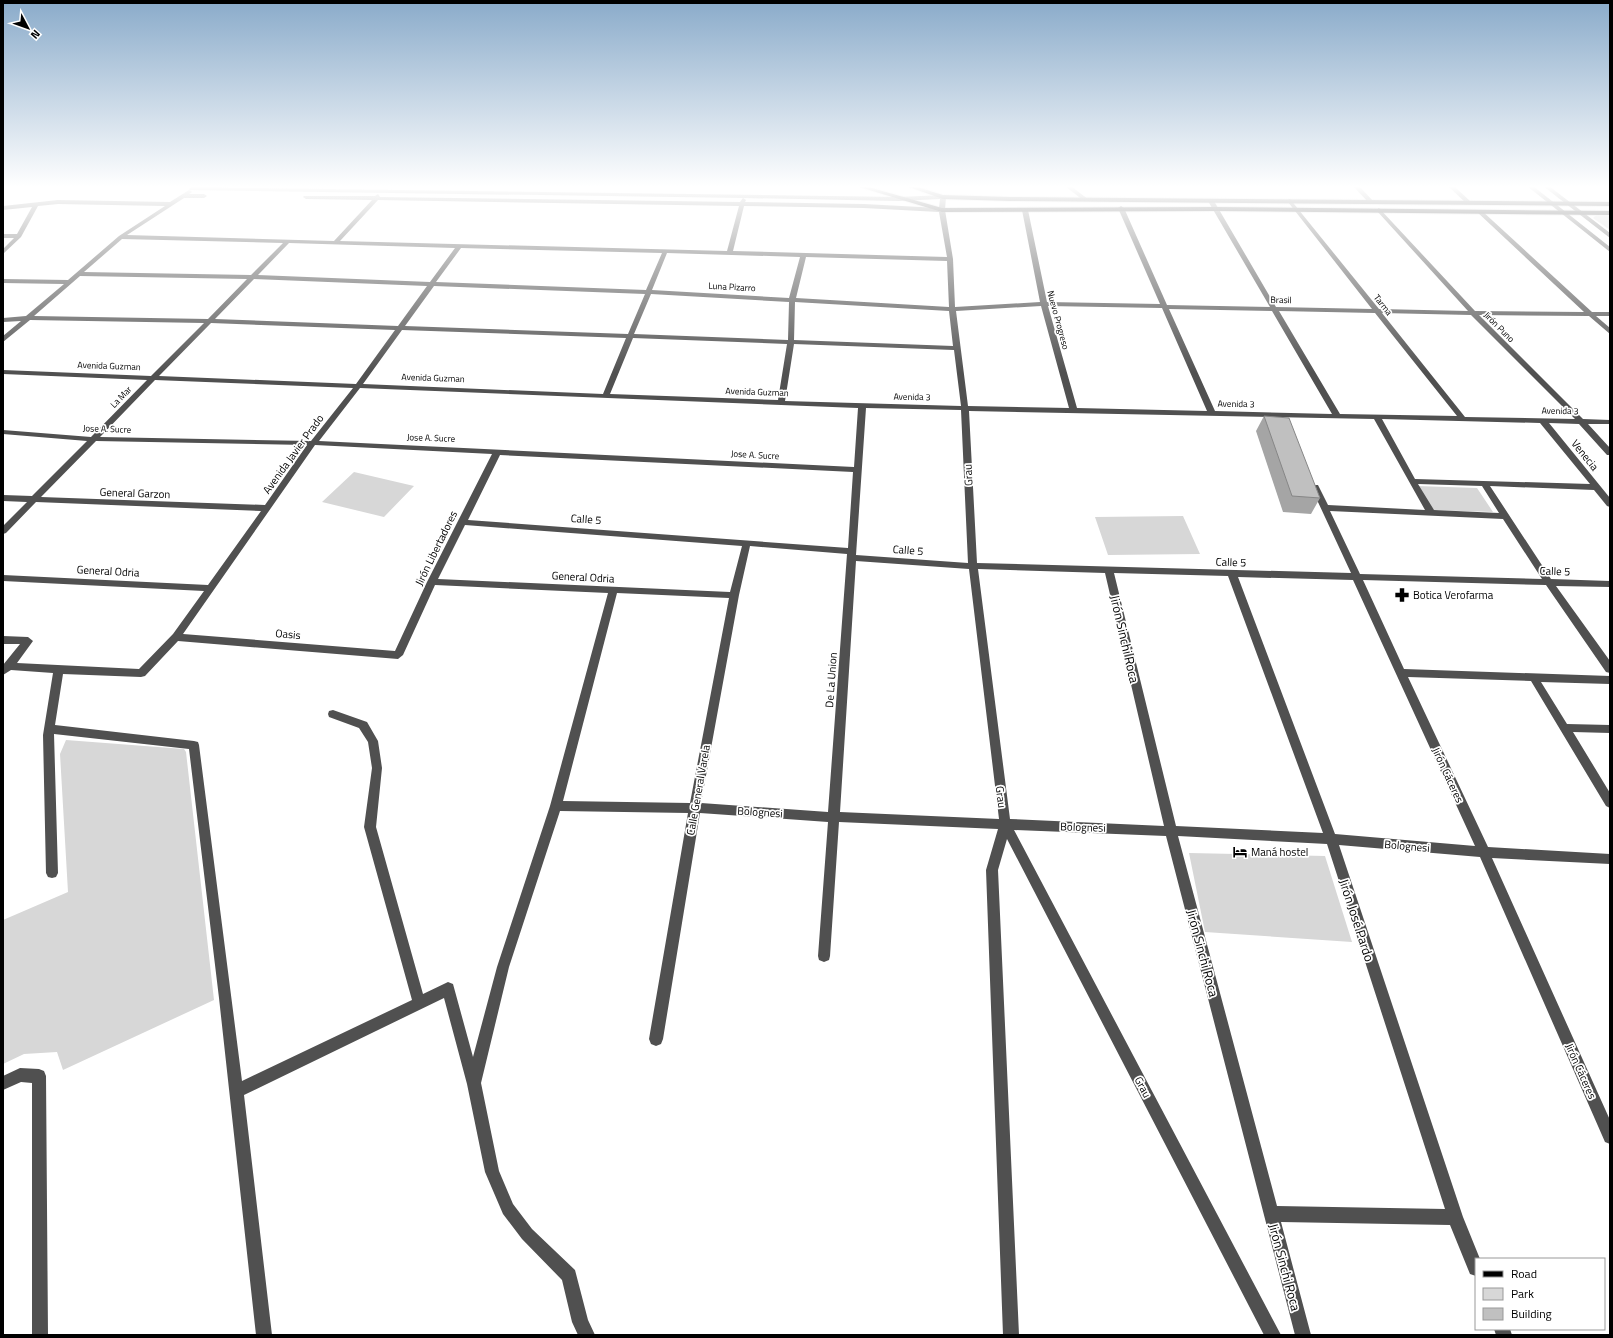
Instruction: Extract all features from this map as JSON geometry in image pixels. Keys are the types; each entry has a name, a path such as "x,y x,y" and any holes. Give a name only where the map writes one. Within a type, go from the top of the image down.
{"street":[{"path":"3,340 108,248"},
{"name":"La Mar","path":"3,531 280,248"},
{"name":"Avenida Javier Prado","path":"59,670 141,673 176,637 313,443 358,386 433,284 456,248"},
{"path":"542,248 950,259"},
{"path":"729,254 730,248"},
{"name":"Grau","path":"948,248 956,348 965,408 973,566 1005,824 1273,1335"},
{"name":"Nuevo Progreso","path":"1033,248 1044,304 1074,411"},
{"path":"1139,248 1212,414"},
{"path":"1239,248 1337,416"},
{"name":"Tarma","path":"1327,248 1463,419"},
{"name":"Jirón Puno","path":"1414,248 1473,313 1582,422 1610,453"},
{"path":"1519,248 1610,332"},
{"path":"606,395 665,252"},
{"path":"781,403 791,342 792,300 803,256"},
{"name":"Luna Pizarro","path":"79,274 251,277 649,292 952,309"},
{"path":"3,281 70,282"},
{"name":"Brasil","path":"952,309 1044,304 1473,313 1610,314"},
{"path":"3,320 28,318 208,321 956,348"},
{"name":"Avenida Guzman","path":"3,372 862,406"},
{"name":"Avenida 3","path":"862,406 1610,422"},
{"name":"De La Union","path":"824,956 862,406"},
{"path":"1281,415 1288,429"},
{"path":"1377,417 1431,512"},
{"name":"Venecia","path":"1543,421 1610,504"},
{"name":"Jose A. Sucre","path":"3,432 92,439 313,443 858,470"},
{"name":"Jirón Libertadores","path":"398,656 432,582 498,451"},
{"name":"Jirón Cáceres","path":"1311,479 1484,852 1610,1137"},
{"path":"1412,481 1596,487"},
{"path":"1484,483 1549,583 1610,669"},
{"name":"General Garzon","path":"3,498 267,508"},
{"path":"1324,508 1506,516"},
{"name":"Calle 5","path":"462,522 747,542 852,555 973,566 1610,584"},
{"name":"Calle General Varela","path":"656,1040 695,808 734,595 747,542"},
{"name":"Jirón Sinchi Roca","path":"1109,570 1171,831 1303,1335"},
{"name":"Jirón José Pardo","path":"1232,574 1331,839 1455,1217 1475,1266"},
{"name":"General Odria","path":"3,578 211,588"},
{"name":"General Odria","path":"432,582 734,595"},
{"path":"474,1084 503,967 556,806 613,590"},
{"name":"Oasis","path":"176,637 398,656"},
{"path":"3,640 28,641 6,669"},
{"path":"6,669 59,670 49,729 52,873"},
{"path":"1401,673 1610,680"},
{"path":"1534,678 1610,803"},
{"path":"333,714 363,725 373,741 377,768 370,827 419,1002"},
{"path":"1564,728 1610,729"},
{"path":"49,729 194,745 264,1335"},
{"name":"Bolognesi","path":"556,806 695,808 834,817 1331,839 1484,852 1610,859"},
{"path":"1005,824 992,870 1011,1335"},
{"path":"236,1091 448,988 474,1084 492,1172 508,1209 527,1234 569,1276 580,1322 587,1335"},
{"path":"3,1083 20,1075 39,1076 40,1335"},
{"path":"1271,1214 1455,1217"}],"green space":[{"path":"354,472 414,486 384,517 322,502"},
{"path":"1417,486 1477,488 1493,512 1432,510"},
{"path":"1183,516 1200,554 1108,555 1095,517"},
{"path":"66,740 184,749 186,752 214,1000 63,1070 57,1052 24,1054 3,1064 3,920 68,892 60,754"},
{"path":"1189,853 1325,856 1352,942 1205,932"}],"building":[{"path":"1264,416 1289,418 1320,498 1292,496"}],"place":[{"name":"Botica Verofarma","path":"1402,595"},
{"name":"Maná hostel","path":"1240,852"}]}
